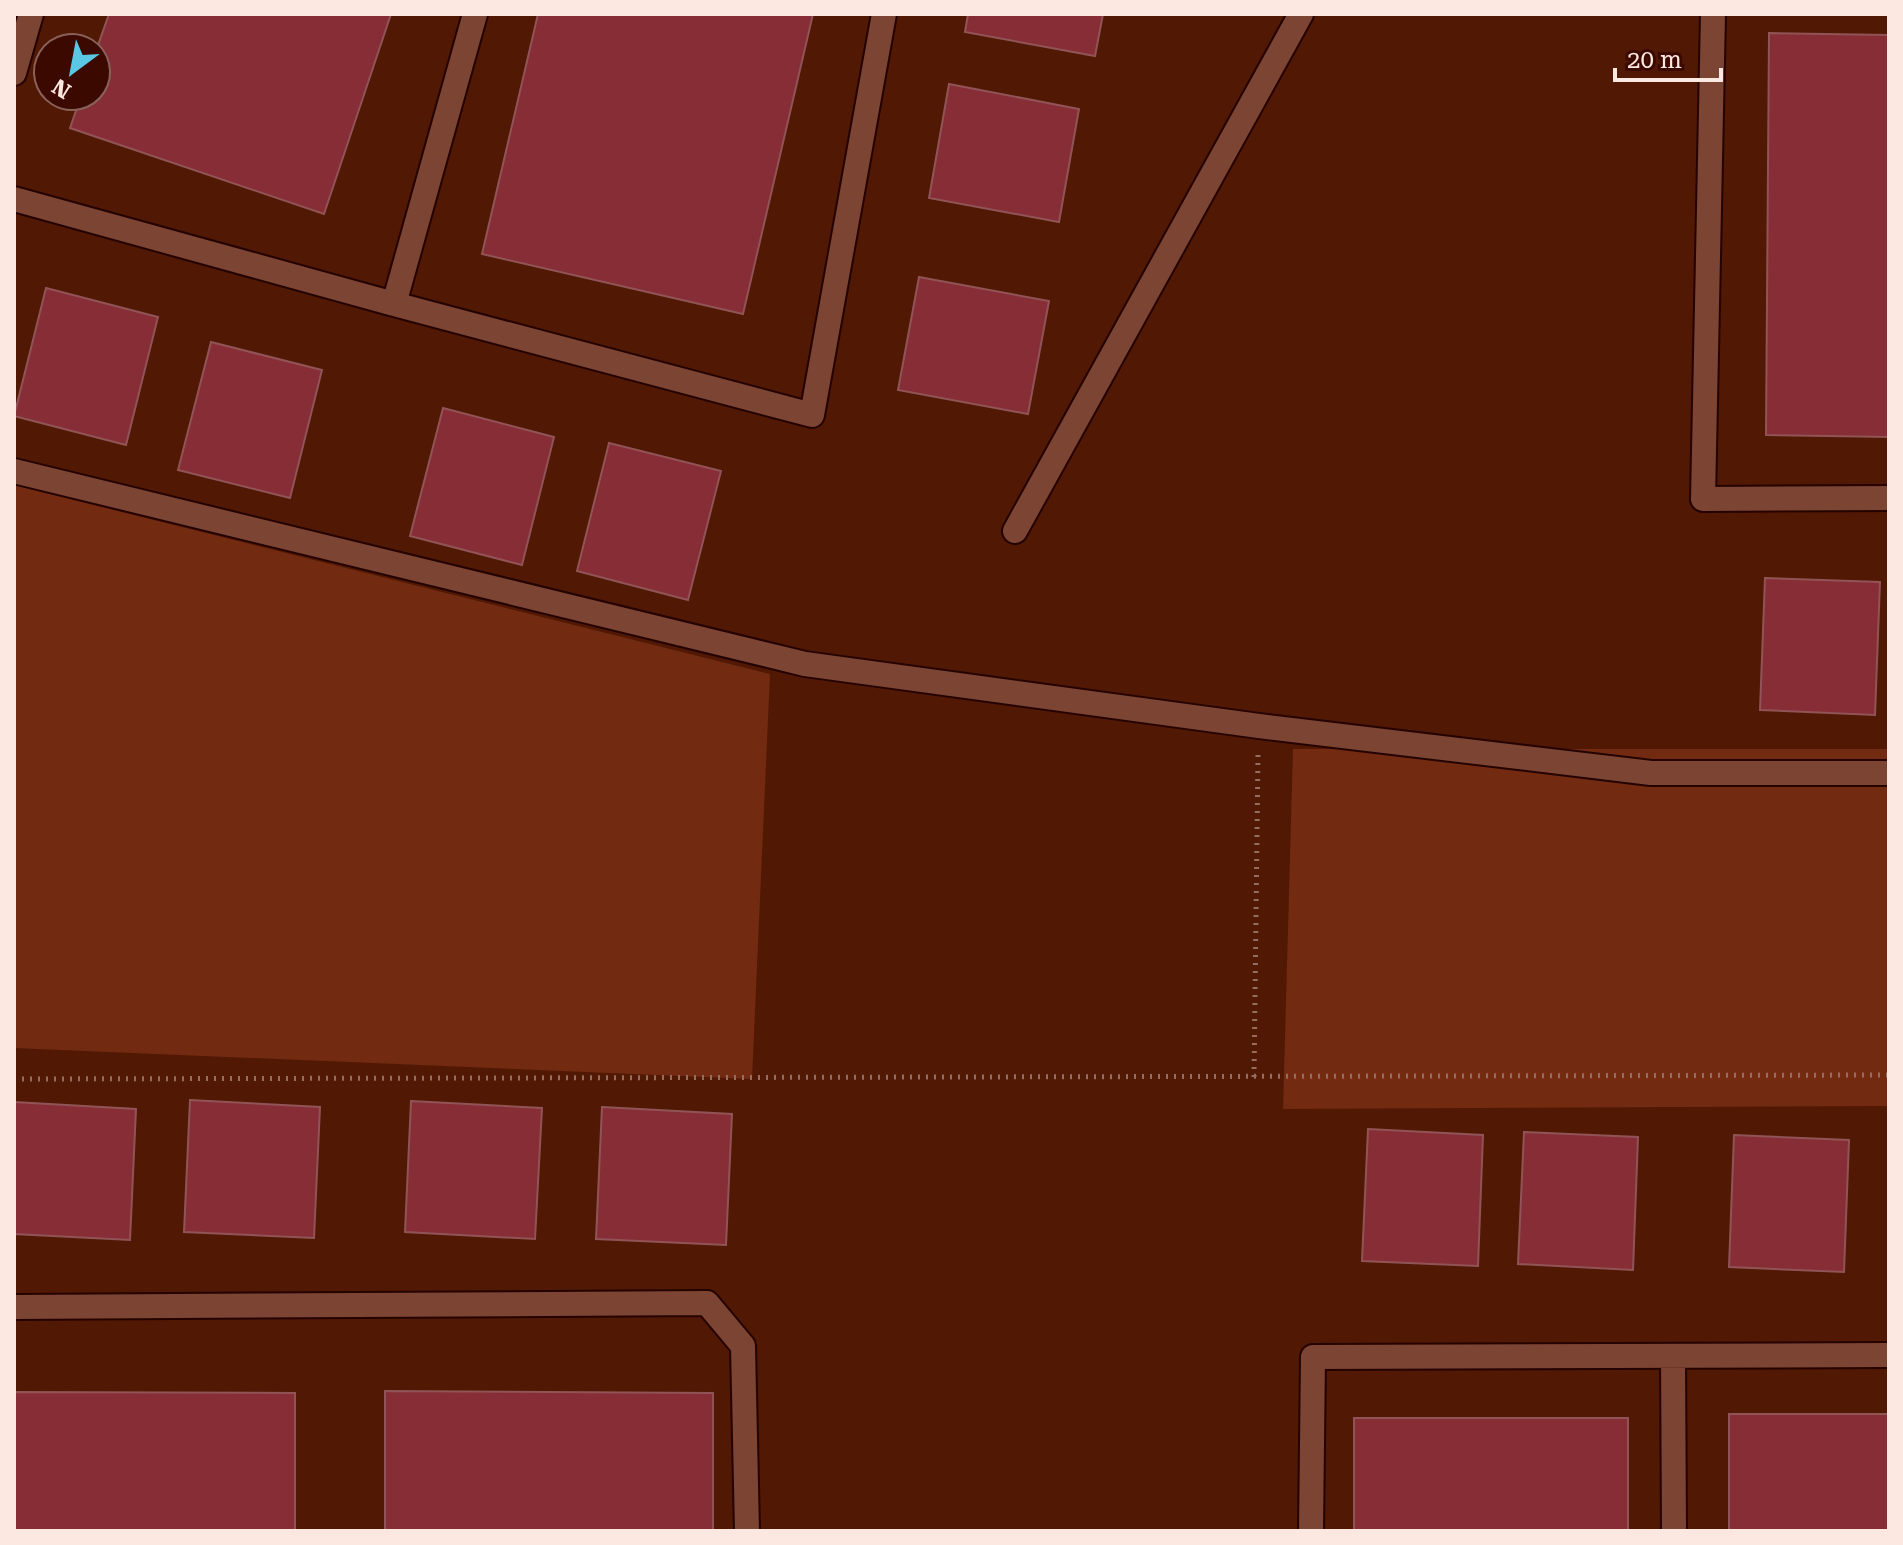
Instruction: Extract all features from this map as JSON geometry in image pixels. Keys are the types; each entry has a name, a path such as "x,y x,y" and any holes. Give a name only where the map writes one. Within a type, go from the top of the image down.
{"street":[{"path":"14,73 31,14"},
{"path":"394,304 475,14"},
{"path":"14,199 812,415 884,14"},
{"path":"1015,531 1301,14"},
{"path":"1713,14 1703,499 1889,498"},
{"path":"14,471 805,664 1259,726 1651,773 1889,773"},
{"path":"14,1307 707,1303 743,1346 747,1531"},
{"path":"1311,1531 1313,1357 1889,1355"},
{"path":"1673,1356 1674,1531"}],"path":[{"path":"1254,1077 1259,726"},
{"path":"14,1079 1889,1075"}],"shaded area":[{"path":"14,14 1889,14 1889,1531 14,1531"},
{"path":"14,485 770,674 752,1079 14,1048"},
{"path":"1293,749 1889,749 1889,1106 1283,1109"}],"building":[{"path":"109,14 391,14 324,214 70,128 76,112 112,112 112,32 103,32"},
{"path":"538,14 813,14 743,314 482,254"},
{"path":"968,14 1103,14 1095,56 965,32"},
{"path":"1769,33 1889,35 1889,437 1766,435"},
{"path":"949,84 1079,109 1059,222 929,198"},
{"path":"919,277 1049,301 1028,414 898,390"},
{"path":"46,288 158,317 126,445 14,416"},
{"path":"211,342 322,370 290,498 178,470"},
{"path":"443,408 554,437 522,565 410,536"},
{"path":"609,443 721,471 688,600 577,571"},
{"path":"1765,578 1880,582 1875,715 1760,710"},
{"path":"190,1100 320,1107 314,1238 184,1232"},
{"path":"411,1101 542,1108 535,1239 405,1232"},
{"path":"14,1102 136,1109 130,1240 14,1234"},
{"path":"602,1107 732,1114 726,1245 596,1239"},
{"path":"1368,1129 1483,1135 1478,1266 1362,1261"},
{"path":"1524,1132 1638,1137 1633,1270 1518,1264"},
{"path":"1734,1135 1849,1140 1844,1272 1729,1267"},
{"path":"385,1391 713,1393 713,1531 385,1531"},
{"path":"14,1392 295,1393 295,1531 14,1531"},
{"path":"1729,1414 1889,1414 1889,1531 1729,1531"},
{"path":"1354,1418 1628,1418 1628,1531 1354,1531"}]}
